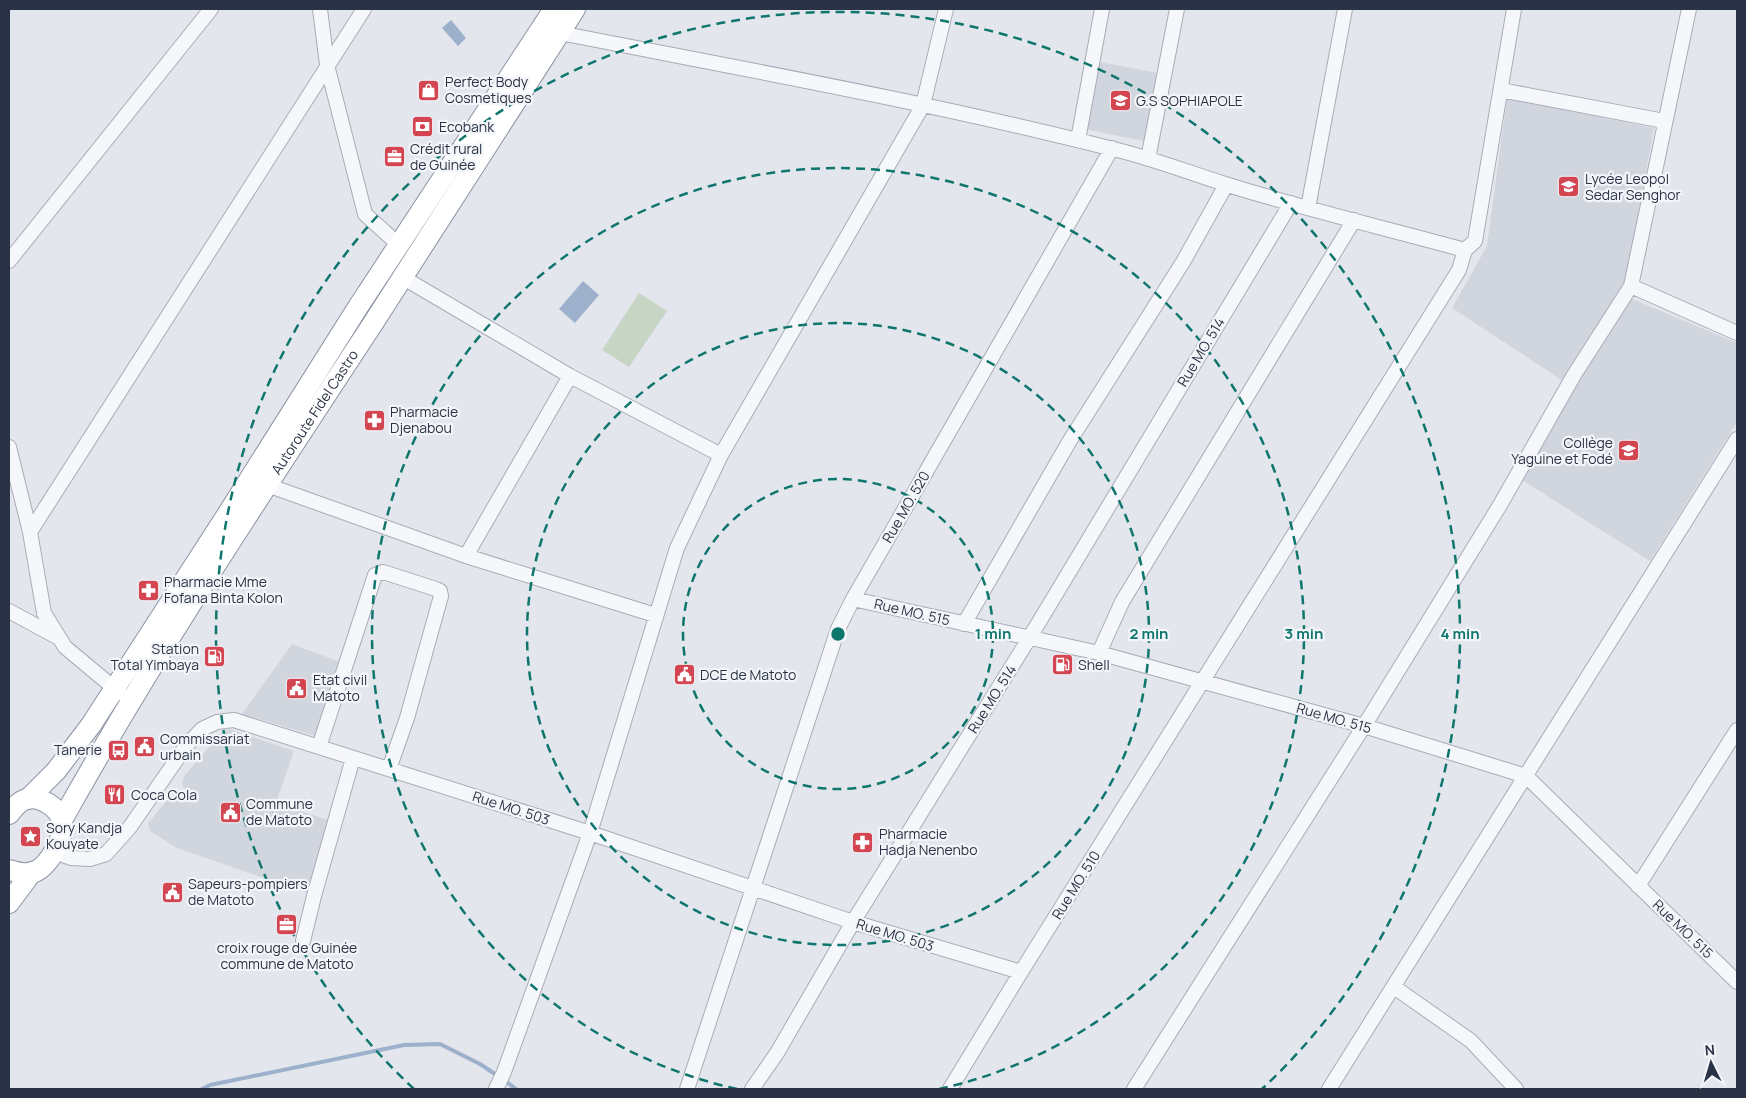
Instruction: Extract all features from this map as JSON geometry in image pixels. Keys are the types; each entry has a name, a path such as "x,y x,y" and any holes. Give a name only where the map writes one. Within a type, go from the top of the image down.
{"highway":[{"name":"Autoroute Fidel Castro","path":"9,814 18,804 28,799 56,771 76,747 225,518 358,308 554,9"},
{"name":"Autoroute Fidel Castro","path":"62,820 106,742 267,484 575,9"},
{"path":"9,903 32,872 42,866 54,852 63,830 62,820 58,812 41,800 28,799"},
{"path":"9,870 18,873 32,872"}],"street":[{"path":"9,261 210,9"},
{"path":"320,9 327,65 365,214 399,245"},
{"path":"30,532 364,9"},
{"path":"497,1088 590,833 677,548 721,455 923,105 946,9"},
{"path":"1078,140 1102,9"},
{"path":"1148,158 1177,9"},
{"path":"1308,208 1345,9"},
{"name":"Rue MO. 510","path":"950,1089 1459,270 1465,250 1475,240 1514,9"},
{"path":"1134,1089 1364,726 1500,505 1574,375 1631,286 1664,121 1689,9"},
{"path":"560,33 923,105 1112,148 1308,208 1465,250"},
{"path":"1501,90 1664,121"},
{"name":"Rue MO. 520","path":"687,1089 838,629 1112,148"},
{"path":"964,624 1069,442 1183,262 1226,184"},
{"name":"Rue MO. 514","path":"752,1089 777,1053 853,922 1030,637 1291,203"},
{"path":"1099,653 1122,602 1354,220"},
{"path":"402,277 570,376 721,455"},
{"path":"1631,286 1737,333"},
{"path":"466,556 570,376"},
{"path":"1329,1089 1737,439"},
{"path":"9,447 30,532 44,613 65,647 131,702"},
{"path":"267,484 466,556 655,615"},
{"path":"319,747 375,575 383,572 436,589 440,591 441,596 407,718 389,769"},
{"name":"Rue MO. 515","path":"854,599 1099,653 1364,726 1526,776 1737,982"},
{"path":"9,611 59,638"},
{"name":"Rue MO. 503","path":"54,852 71,858 90,859 106,854 130,827 186,746 202,729 217,722 234,720 590,833 853,922 1021,972"},
{"path":"1638,886 1737,730"},
{"path":"303,941 353,758"},
{"path":"1394,987 1471,1041 1514,1088"}],"shaded area":[{"name":"G.S SOPHIAPOLE","path":"1095,61 1158,73 1144,141 1084,129"},
{"path":"1507,98 1654,128 1623,295 1737,343 1737,422 1650,561 1522,480 1574,388 1452,308 1487,246"},
{"name":"Etat civil Matoto","path":"292,644 343,663 316,736 242,714"},
{"name":"Commune de Matoto","path":"229,729 294,751 276,803 331,821 308,893 177,848 150,831 148,823 169,798 175,799 178,796 185,799 190,793 183,787 182,782 185,775 221,733"}],"green space":[{"path":"639,293 667,311 629,367 602,350"}],"water":[{"path":"451,20 466,38 458,46 442,28"},
{"path":"583,281 599,295 575,323 559,309"}],"waterway":[{"path":"202,1089 210,1085 404,1045 440,1044 480,1064 498,1076"},
{"path":"504,1080 516,1089"}],"place":[{"name":"Perfect Body Cosmetiques","path":"429,90"},
{"name":"G.S SOPHIAPOLE","path":"1120,101"},
{"name":"Ecobank","path":"423,127"},
{"name":"Crédit rural de Guinée","path":"394,157"},
{"name":"Lycée Leopol Sedar Senghor","path":"1569,187"},
{"name":"Pharmacie Djenabou","path":"374,420"},
{"name":"Collège Yaguine et Fodé","path":"1629,451"},
{"name":"Pharmacie Mme Fofana Binta Kolon","path":"148,590"},
{"name":"Station Total Yimbaya","path":"215,657"},
{"name":"Shell","path":"1062,665"},
{"name":"DCE de Matoto","path":"684,675"},
{"name":"Etat civil Matoto","path":"297,688"},
{"name":"Commissariat urbain","path":"144,747"},
{"name":"Tanerie","path":"118,750"},
{"name":"Coca Cola","path":"115,795"},
{"name":"Commune de Matoto","path":"230,812"},
{"name":"Sory Kandja Kouyate","path":"30,836"},
{"name":"Pharmacie Hadja Nenenbo","path":"863,842"},
{"name":"Sapeurs-pompiers de Matoto","path":"172,892"},
{"name":"croix rouge de Guinée commune de Matoto","path":"287,925"}]}
